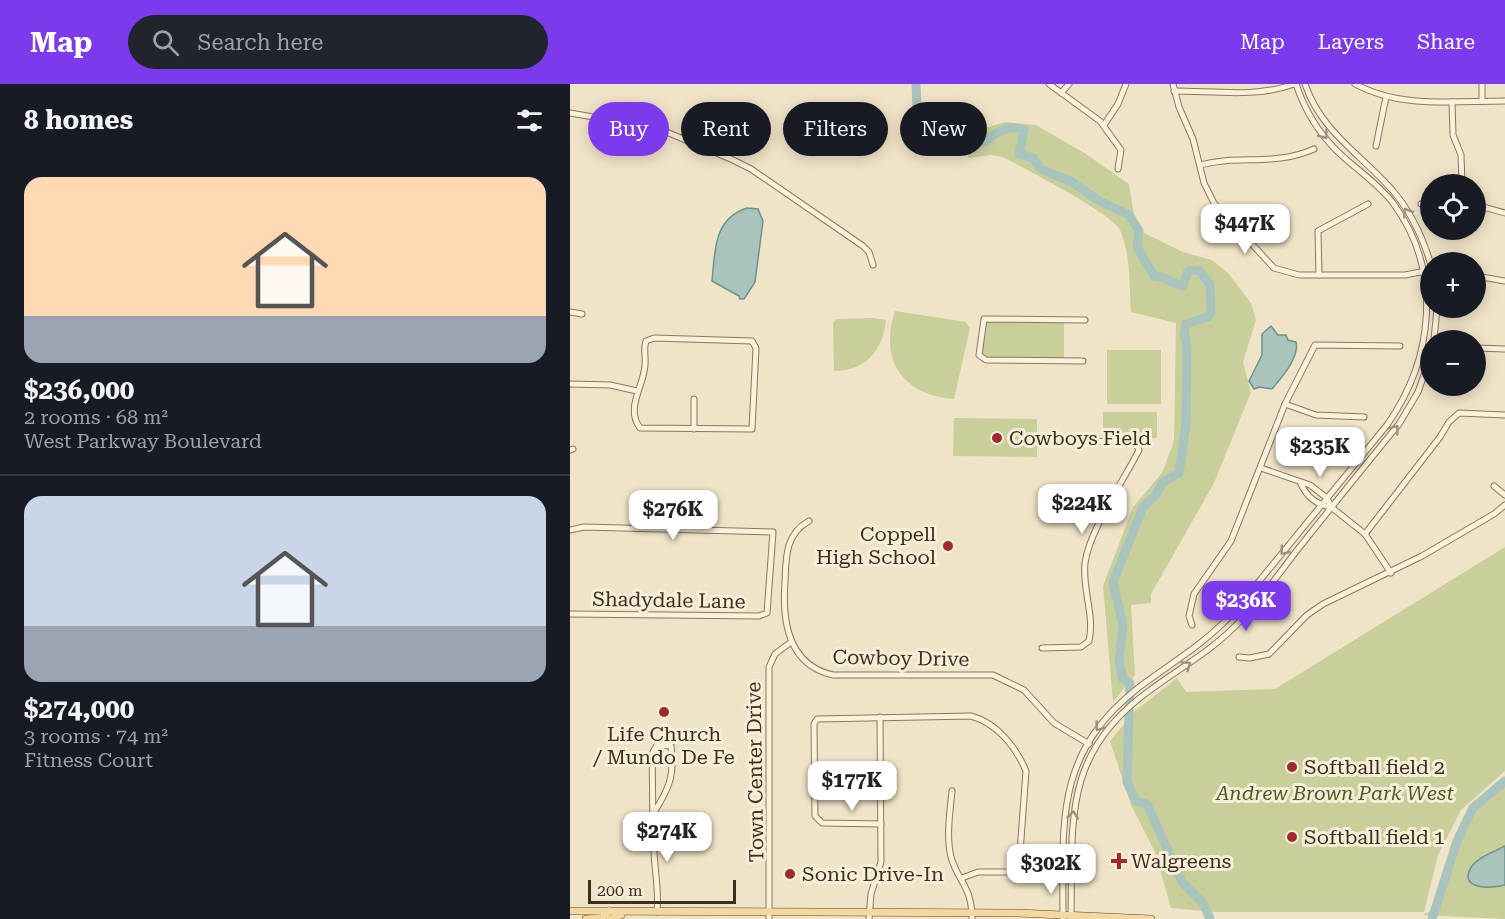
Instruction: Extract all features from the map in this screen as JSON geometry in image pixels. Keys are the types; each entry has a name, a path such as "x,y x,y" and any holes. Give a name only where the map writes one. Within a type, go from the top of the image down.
{"main road":[{"path":"570,911 610,915 654,911 772,917 972,916 1151,919"},
{"path":"586,919 610,915"}],"street":[{"path":"1049,84 1104,125 1121,150 1118,169"},
{"path":"1061,93 1069,84"},
{"path":"1104,125 1118,104 1126,84"},
{"path":"1420,262 1411,235 1392,203 1323,135 1301,99 1295,84 1258,92 1173,87 1214,203 1262,258 1281,272 1319,275 1405,275 1420,272"},
{"path":"1305,84 1335,136 1394,192 1418,229 1426,252"},
{"path":"1355,84 1386,97 1414,102 1505,101"},
{"path":"1482,84 1482,101"},
{"path":"1376,146 1386,97"},
{"path":"1452,102 1453,135 1461,155 1462,174"},
{"path":"570,112 657,128 751,169 863,246 869,252 873,265"},
{"path":"1200,165 1223,160 1284,159 1314,149"},
{"path":"1319,275 1318,231 1368,204"},
{"path":"1486,208 1505,213"},
{"path":"1486,278 1505,281"},
{"path":"570,312 582,314"},
{"path":"1083,361 986,360 979,356 978,350 984,319 1085,320"},
{"path":"654,338 752,341 756,348 752,429 640,429 635,417 637,391 645,365 646,341 654,338"},
{"path":"1192,625 1190,616 1194,594 1231,541 1285,404 1315,345 1400,346"},
{"path":"1486,348 1505,349"},
{"path":"1067,917 1065,804 1072,773 1087,744 1112,712 1139,688 1197,647 1224,624 1401,404 1420,360"},
{"path":"570,384 610,385 637,391"},
{"path":"1067,917 1072,813 1079,783 1095,748 1114,723 1139,699 1224,638 1243,618 1399,424 1420,386"},
{"path":"694,399 694,429"},
{"path":"1285,404 1316,415 1364,417"},
{"path":"1365,534 1440,437 1454,415 1459,413 1505,415"},
{"path":"1042,648 1081,647 1089,641 1090,630 1084,582 1087,554 1140,450 1135,442 1077,441"},
{"path":"1261,468 1301,484 1310,485 1327,498 1331,507"},
{"path":"1301,484 1305,493 1321,505 1331,507 1365,534 1391,573"},
{"path":"1494,486 1505,495"},
{"path":"1239,657 1250,658 1269,654 1307,615 1323,604 1391,573 1494,514 1505,505"},
{"name":"Cowboy Drive","path":"809,521 798,529 787,546 783,611 791,642 811,665 833,675 993,675 1024,690 1054,723 1095,748"},
{"name":"Shadydale Lane","path":"570,530 584,527 773,532 767,613 759,616 570,614"},
{"name":"Town Center Drive","path":"772,917 769,675 775,654 791,642"},
{"path":"881,824 819,822 815,816 814,724 822,717 971,717 982,720 998,730 1021,760 1027,780 1020,828 1019,866 1012,872 978,872 962,878"},
{"path":"869,916 871,894 881,862 880,717"},
{"path":"653,814 668,790 673,764 671,746 663,744 657,745 652,754 653,814 654,855 659,893 654,911"},
{"path":"952,791 950,850 954,865 968,890 972,916"}],"green space":[{"path":"1005,122 1036,125 1086,154 1129,184 1134,215 1142,232 1183,252 1212,260 1228,273 1251,303 1256,320 1243,362 1251,392 1214,483 1151,594 1151,603 1131,605 1135,675 1113,702 1103,586 1133,507 1162,473 1174,441 1176,323 1131,312 1129,271 1124,240 1120,230 1113,222 1085,202 1047,180 1003,157 987,156 987,128"},
{"path":"895,311 966,322 970,328 954,399 936,396 921,390 908,382 899,372 890,345"},
{"path":"836,319 886,320 877,349 864,363 845,370 834,371 833,323"},
{"path":"982,321 1064,321 1064,358 982,357"},
{"path":"1107,350 1161,350 1161,404 1107,404"},
{"path":"1103,412 1157,412 1157,438 1103,438"},
{"path":"954,418 1037,419 1037,457 953,456"},
{"name":"Andrew Brown Park West","path":"1505,547 1505,771 1461,810 1438,855 1424,912 1215,912 1171,908 1155,852 1131,805 1110,741 1135,711 1177,678 1186,692 1275,689"},
{"path":"1505,781 1505,919 1422,915 1433,910 1470,815 1484,797"}],"water":[{"path":"747,208 758,209 763,221 755,282 744,299 740,299 739,296 712,281 715,248 722,228 736,213"},
{"path":"1271,326 1278,335 1286,335 1288,340 1296,342 1295,354 1289,367 1272,389 1259,387 1254,389 1249,381 1262,355 1262,334"},
{"path":"1505,846 1505,885 1485,887 1472,884 1468,874 1472,866 1483,857"}],"waterway":[{"path":"916,84 917,107 928,118 930,131 939,144 946,146 985,142 1008,128 1024,130 1019,154 1033,158 1041,169 1072,182 1096,199 1129,215 1139,231 1137,247 1154,276 1183,286 1188,271 1199,270 1210,285 1211,313 1208,317 1186,324 1184,335 1187,343 1186,424 1179,473 1163,482 1155,496 1143,507 1113,582 1123,626 1119,661 1123,679 1130,683 1127,782 1136,801 1147,804 1182,882 1203,903 1210,919"},
{"path":"1432,919 1457,841 1473,808 1505,781"}],"place":[{"name":"Cowboys Field","path":"997,438"},
{"name":"Coppell High School","path":"948,546"},
{"name":"Life Church / Mundo De Fe","path":"664,712"},
{"name":"Softball field 2","path":"1292,767"},
{"name":"Softball field 1","path":"1292,837"},
{"name":"Walgreens","path":"1119,861"},
{"name":"Sonic Drive-In","path":"790,874"}]}
